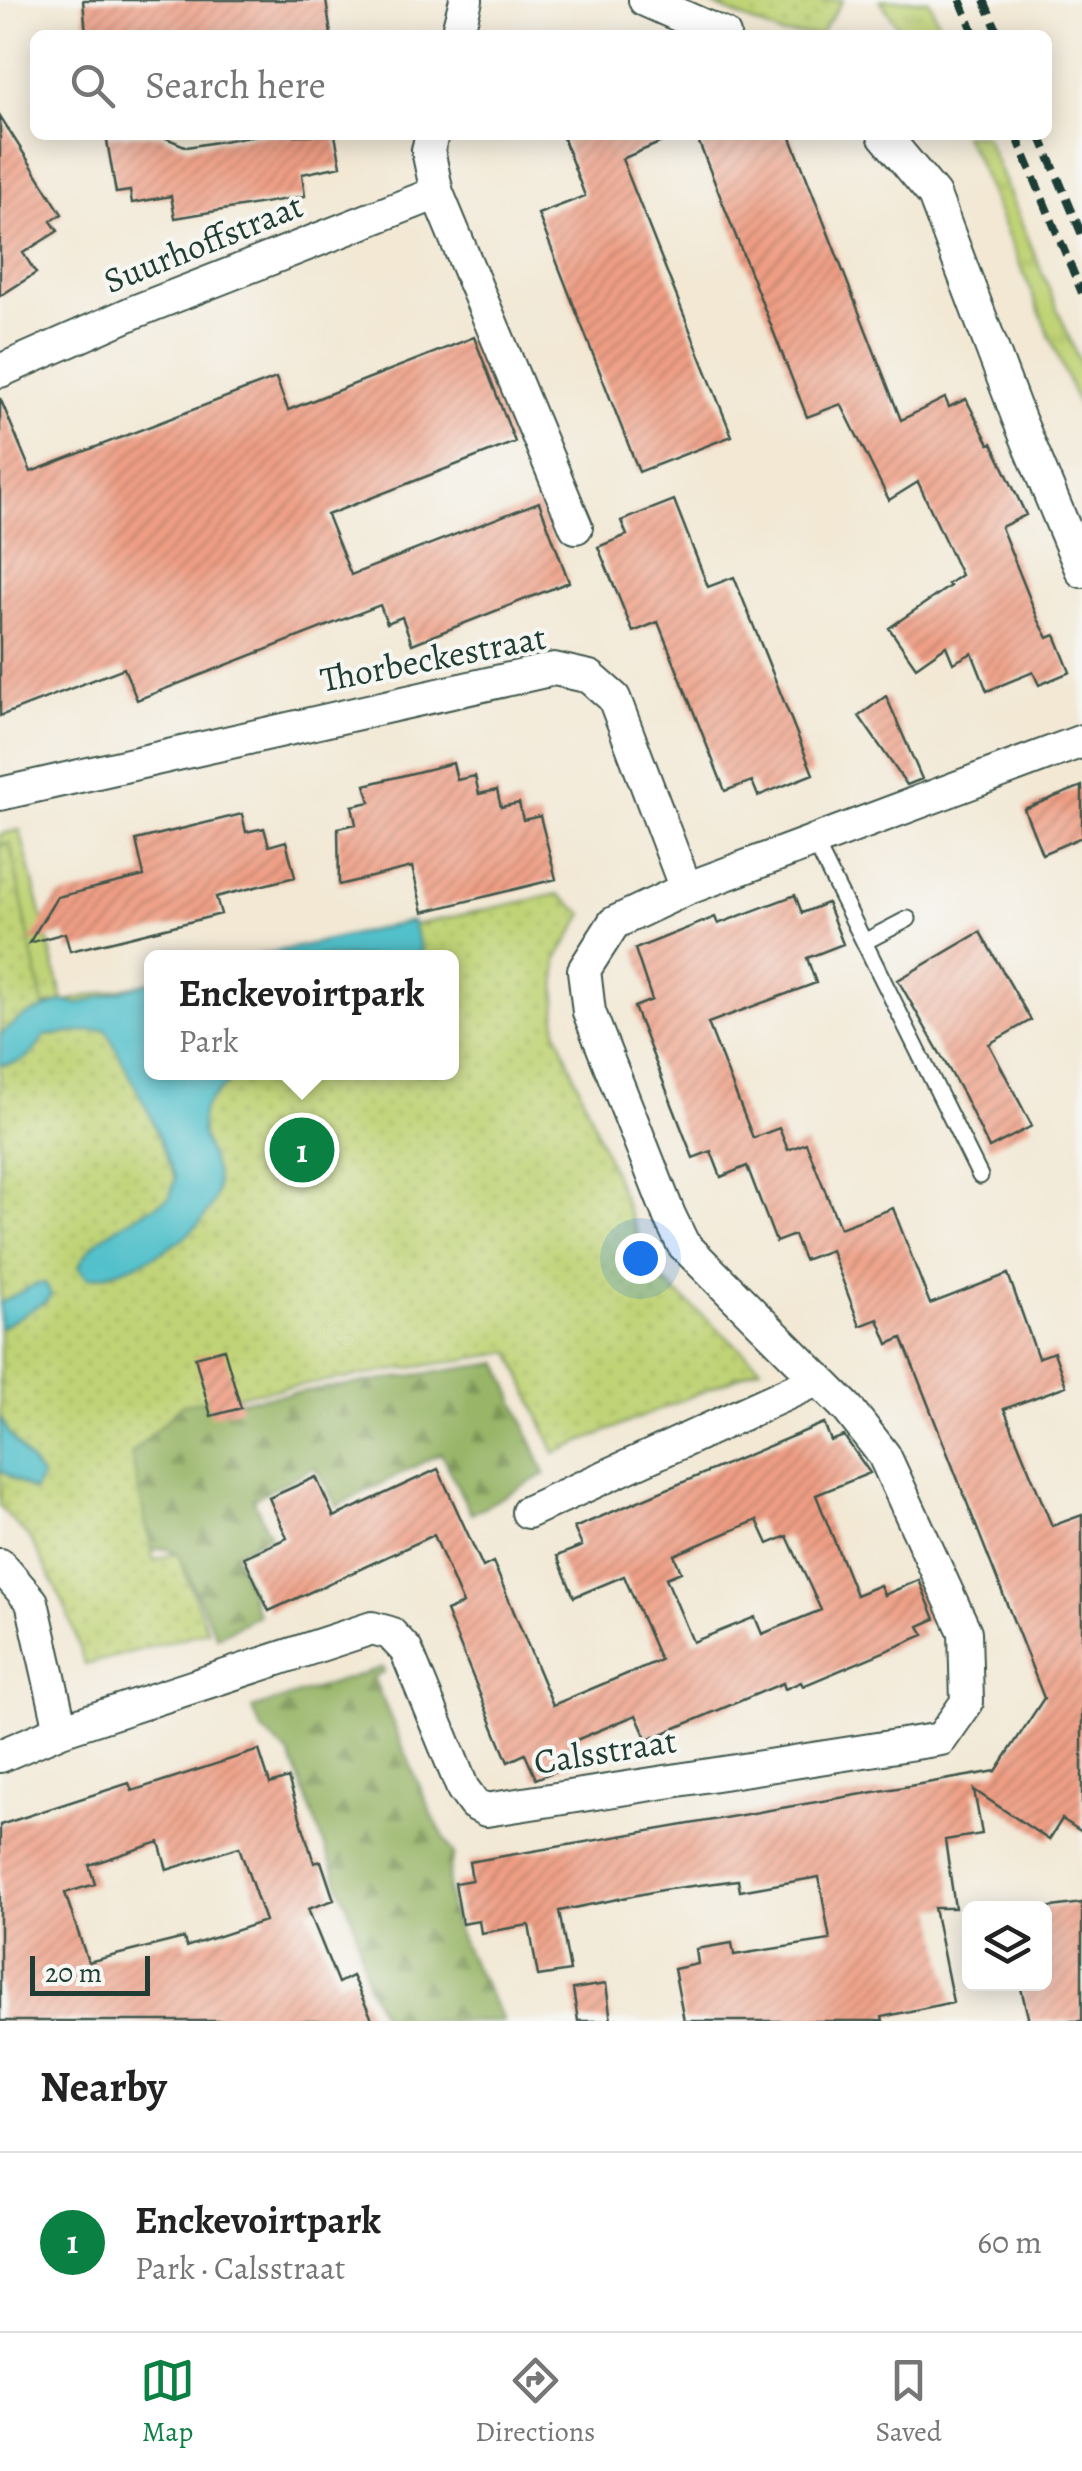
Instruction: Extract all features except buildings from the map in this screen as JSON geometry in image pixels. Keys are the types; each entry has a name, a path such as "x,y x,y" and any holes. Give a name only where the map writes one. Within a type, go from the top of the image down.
{"street":[{"path":"458,30 466,0"},
{"path":"645,0 713,30"},
{"path":"431,140 428,150 438,194 576,527"},
{"path":"888,140 934,195 1018,417 1082,571"},
{"name":"Suurhoffstraat","path":"0,370 134,312 438,194"},
{"name":"Thorbeckestraat","path":"0,794 554,669 590,677 614,698 686,888"},
{"path":"686,888 1082,741"},
{"name":"Calsstraat","path":"0,1756 60,1730 372,1628 390,1634 406,1650 463,1789 474,1804 486,1810 941,1739 967,1702 965,1632 884,1454 848,1409 683,1244 589,1012 584,970 614,923 686,888"},
{"path":"528,1512 819,1379"},
{"path":"0,1565 32,1602 60,1730"}],"lane":[{"path":"814,841 980,1176"},
{"path":"864,942 908,919"}],"green space":[{"path":"702,0 843,0 823,30 771,30"},
{"path":"880,0 929,0 942,30 901,30"},
{"path":"966,140 987,140 1082,368 1082,414"},
{"path":"20,830 63,1001 22,1017 0,1035 0,834"},
{"path":"10,843 43,1006 144,984 144,1080 459,1080 459,950 298,950 558,894 584,914 557,959 556,1029 652,1271 761,1367 555,1453 511,1352 183,1404 131,1454 154,1561 177,1552 208,1631 85,1665 65,1606 31,1540 0,1507 0,845"},
{"path":"6,1339 225,1403 499,1363 545,1474 471,1514 441,1453 337,1506 315,1467 253,1499 270,1536 235,1553 258,1615 217,1637 177,1552 161,1548 100,1570"},
{"path":"383,1667 384,1672 373,1677 432,1815 454,1855 449,1898 454,1919 503,2021 385,2021 368,1986 355,1926 290,1755 263,1731 252,1709"}],"water":[{"path":"412,921 422,950 284,950"},
{"path":"144,984 144,1080 231,1080 202,1114 202,1131 217,1181 214,1200 204,1217 189,1233 149,1259 88,1278 79,1267 94,1244 170,1197 175,1178 150,1115 106,1029 44,1036 27,1058 0,1064 0,1035 22,1017 63,1001 79,1004"},
{"path":"45,1283 51,1295 46,1301 0,1328 0,1303"},
{"path":"0,1416 42,1477 33,1491 0,1470"}],"railway":[{"path":"960,0 973,30"},
{"path":"984,0 997,30"},
{"path":"1018,140 1082,293"},
{"path":"1042,140 1082,235"}],"place":[{"name":"Enckevoirtpark","path":"302,1150"}]}
